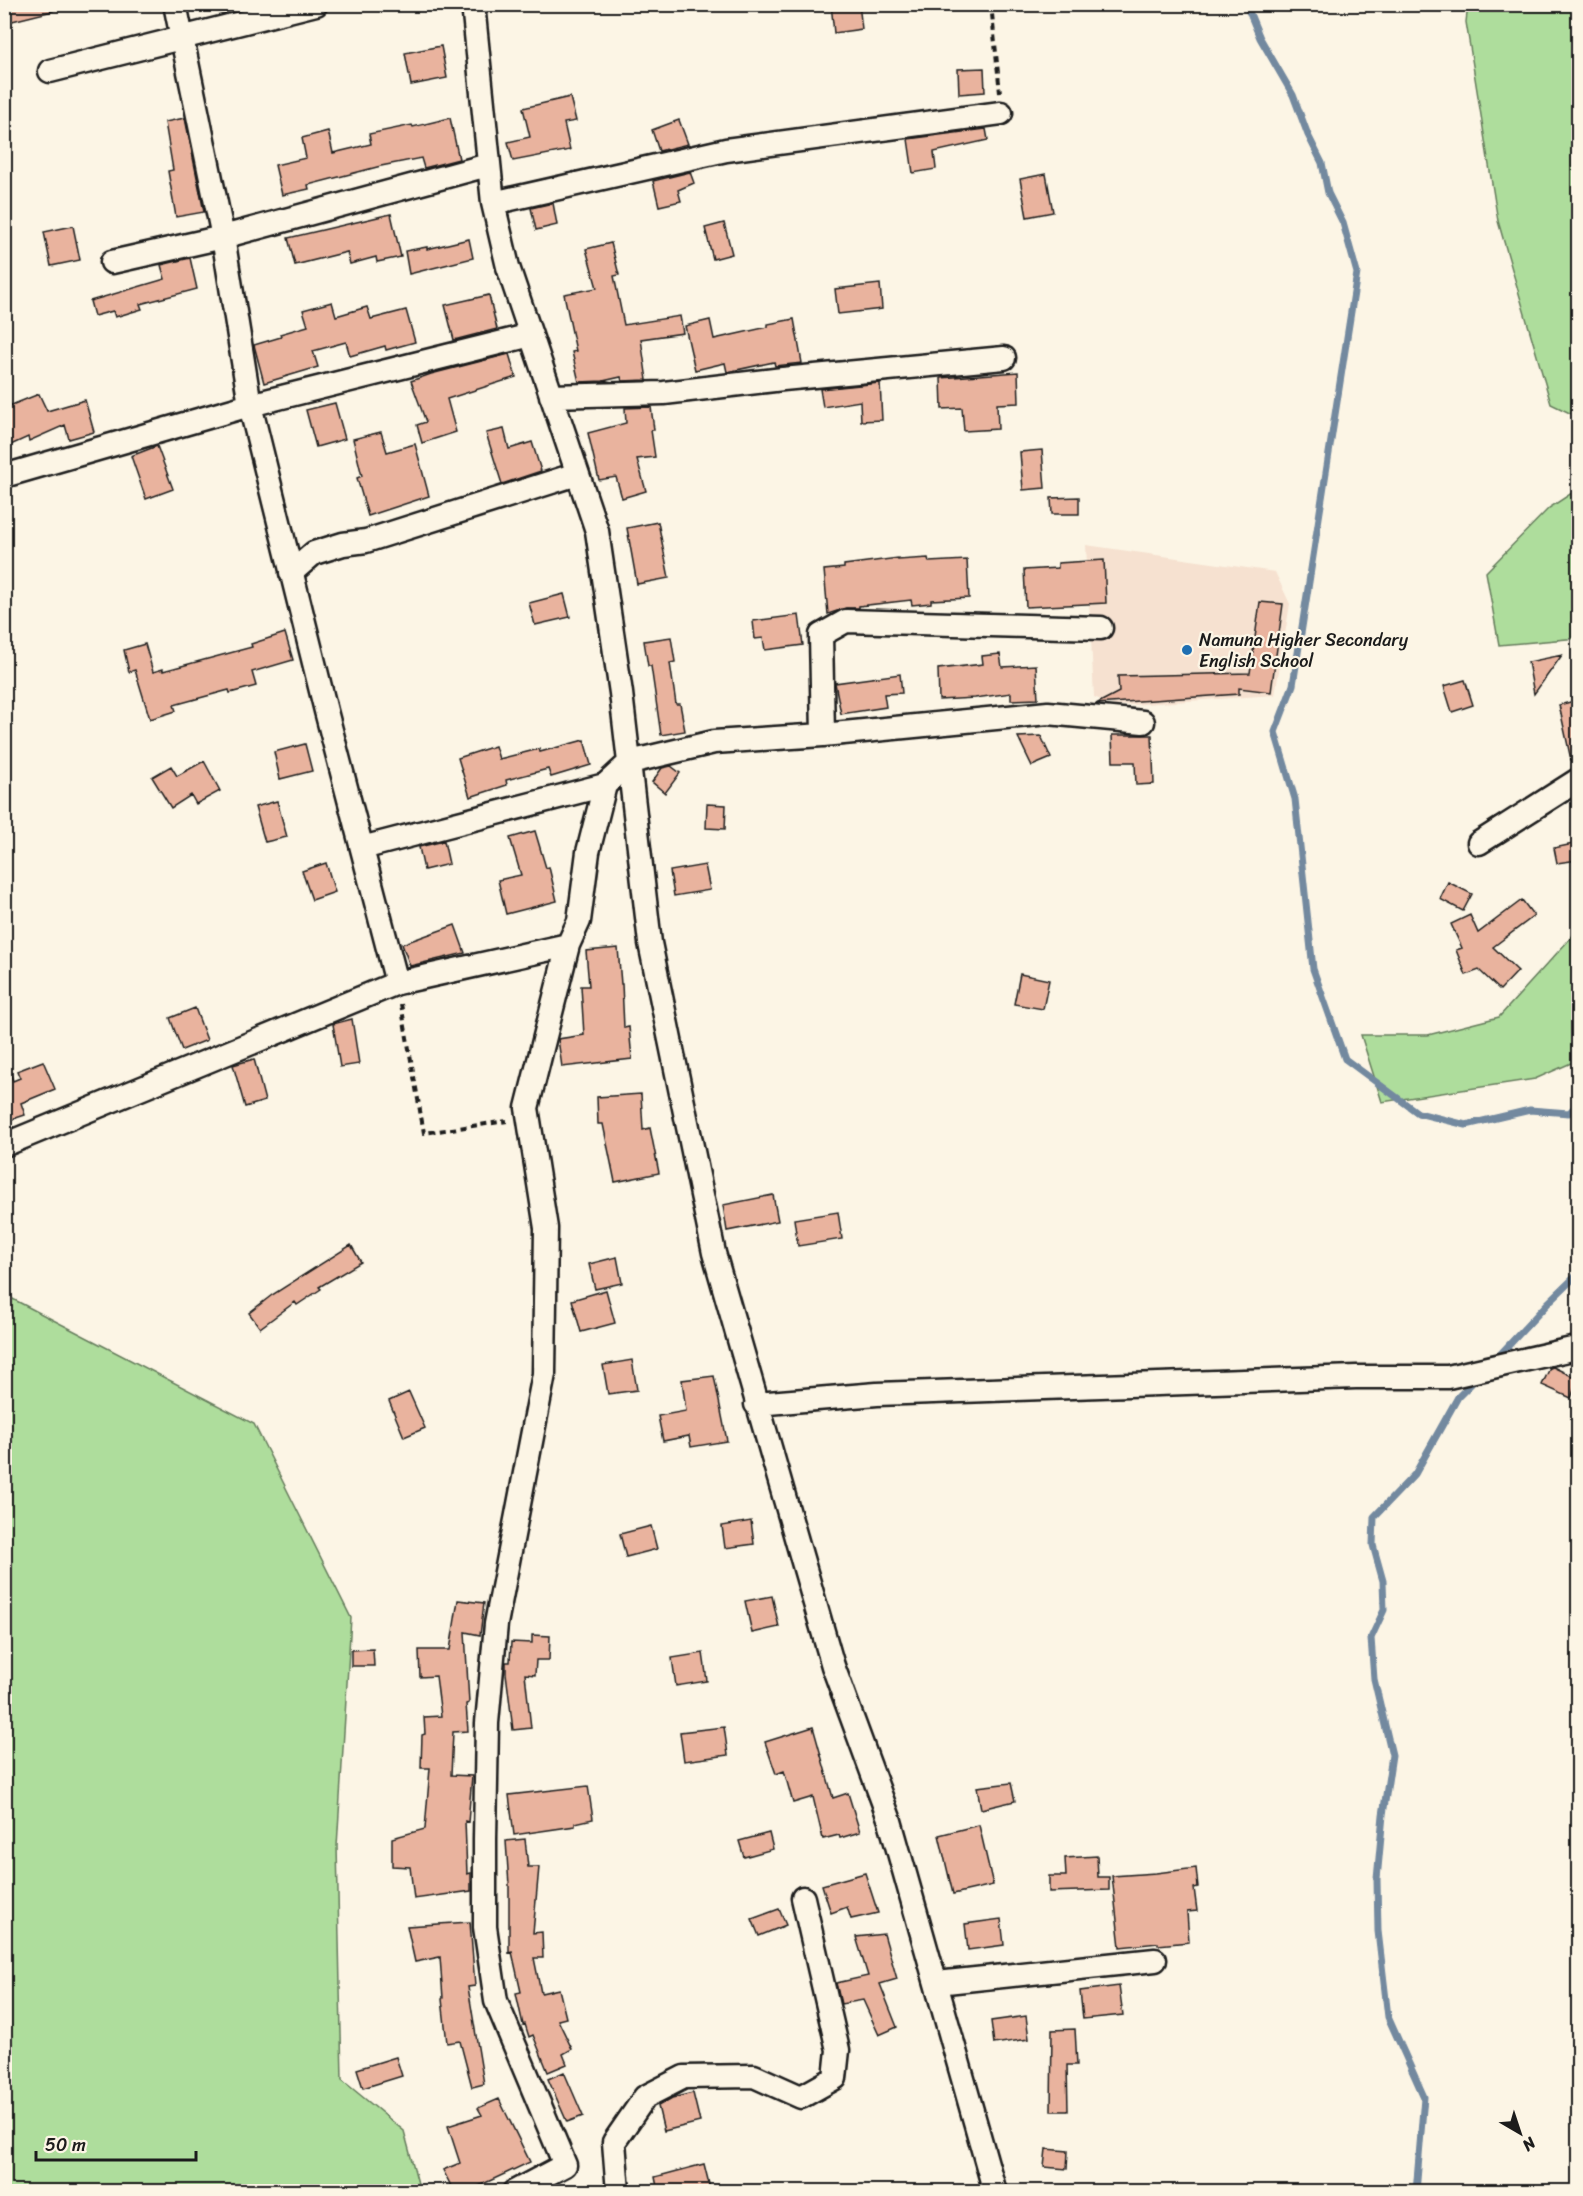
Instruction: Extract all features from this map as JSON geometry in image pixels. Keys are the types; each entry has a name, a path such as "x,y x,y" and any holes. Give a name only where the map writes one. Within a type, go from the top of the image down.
{"street":[{"path":"175,4 223,237 250,405 397,983"},
{"path":"50,71 316,4"},
{"path":"473,4 493,203 508,267 597,531 630,762 650,943 714,1253 833,1666 890,1821 995,2192"},
{"path":"493,203 726,150 1001,113"},
{"path":"112,262 223,237 488,165"},
{"path":"4,476 250,405 531,335"},
{"path":"551,396 664,393 1004,358"},
{"path":"291,573 314,553 343,544 366,541 577,474"},
{"path":"823,735 821,634 846,621 1101,628"},
{"path":"362,848 605,785 630,762 714,742 823,735 1048,713 1143,722"},
{"path":"1479,843 1578,780"},
{"path":"514,2192 565,2165 496,2001 485,1927 488,1723 496,1624 544,1374 546,1228 527,1107 568,945 579,921 588,852 605,785"},
{"path":"4,1145 397,983 568,945"},
{"path":"756,1404 877,1394 1356,1377 1448,1377 1572,1349 1578,1351"},
{"path":"618,2192 614,2142 645,2097 684,2077 754,2076 801,2097 835,2078 837,2050 803,1898"},
{"path":"937,1983 1155,1960"}],"path":[{"path":"991,4 1001,113"},
{"path":"397,983 424,1133 529,1118"}],"shaded area":[{"name":"Namuna Higher Secondary English School","path":"1086,545 1275,572 1290,604 1275,695 1115,706 1094,697"}],"green space":[{"path":"1468,5 1578,5 1578,417 1551,404 1498,221 1466,22"},
{"path":"1578,489 1578,638 1499,645 1486,572 1549,508"},
{"path":"1578,930 1578,1060 1535,1079 1382,1102 1361,1035 1428,1035 1499,1017"},
{"path":"5,1295 254,1424 351,1618 337,1846 342,2080 404,2131 420,2191 5,2191"}],"building":[{"path":"4,4 53,4 53,11 4,23"},
{"path":"831,4 859,4 862,29 834,33"},
{"path":"441,46 447,78 411,85 405,53"},
{"path":"984,68 985,92 959,94 958,69"},
{"path":"570,97 576,121 564,123 570,150 513,161 508,142 530,137 523,108"},
{"path":"185,118 204,212 176,217 168,171 173,170 165,122"},
{"path":"450,118 459,159 424,168 421,158 381,166 308,185 309,189 282,195 275,165 306,158 302,138 328,131 333,153 371,144 369,134"},
{"path":"679,120 688,144 659,151 652,130"},
{"path":"986,129 988,140 934,152 936,169 913,173 908,139"},
{"path":"690,172 694,183 678,190 681,201 659,206 653,181"},
{"path":"1046,174 1053,212 1027,217 1020,179"},
{"path":"553,203 557,225 536,230 531,208"},
{"path":"391,214 401,257 377,262 376,257 350,264 347,252 295,265 288,238"},
{"path":"724,223 732,254 713,259 705,228"},
{"path":"73,226 80,260 51,266 44,232"},
{"path":"469,239 473,258 409,274 405,251 427,247 427,249"},
{"path":"611,243 619,275 614,276 624,325 680,316 683,333 641,339 647,380 622,381 621,377 603,381 579,382 572,352 576,351 564,294 597,288 586,249"},
{"path":"190,258 197,289 140,304 142,309 115,317 113,311 94,316 90,301 165,279 161,265"},
{"path":"880,284 882,309 838,314 835,289"},
{"path":"489,295 497,329 454,340 445,305"},
{"path":"332,302 336,316 367,307 371,319 406,310 415,342 386,350 385,346 350,356 346,342 313,351 318,367 264,383 254,345 308,326 303,310"},
{"path":"794,319 802,363 775,366 774,362 727,372 725,363 695,370 685,326 710,320 714,339"},
{"path":"509,354 516,377 447,399 456,432 422,443 417,425 426,422 411,381"},
{"path":"1018,372 1019,403 997,404 998,429 964,431 962,408 942,409 941,378"},
{"path":"880,383 882,420 861,421 860,401 823,407 820,389"},
{"path":"39,394 47,411 85,400 94,432 69,439 65,425 29,441 28,437 4,448 4,408"},
{"path":"335,403 345,439 316,447 306,410"},
{"path":"651,407 654,430 651,430 655,457 637,459 646,491 622,498 616,477 599,480 588,433 626,423 625,408"},
{"path":"504,429 509,449 532,442 541,471 502,484 486,433"},
{"path":"381,432 387,452 415,444 429,496 368,516 357,478 362,476 353,439"},
{"path":"157,446 173,489 146,499 131,456"},
{"path":"1042,450 1045,488 1023,490 1020,452"},
{"path":"1079,497 1079,514 1052,514 1051,498"},
{"path":"658,522 669,578 637,584 627,528"},
{"path":"898,558 898,560 928,558 929,562 967,560 969,598 931,600 931,603 912,605 911,600 846,608 828,614 824,570"},
{"path":"1104,560 1106,603 1026,607 1024,570 1058,568 1058,563"},
{"path":"564,594 570,617 535,625 529,603"},
{"path":"1260,602 1283,604 1271,692 1239,688 1239,694 1096,704 1119,692 1118,676 1250,673"},
{"path":"799,615 803,645 765,650 763,638 755,639 753,621"},
{"path":"285,633 293,660 252,672 256,686 230,693 229,690 174,705 176,711 150,719 135,670 129,672 124,650 145,644 153,672 163,669 163,671 252,647 251,644"},
{"path":"671,637 675,662 670,663 676,704 680,704 685,731 661,735 651,666 648,666 644,641"},
{"path":"1000,654 1002,667 1036,665 1038,699 1011,700 1011,693 939,700 938,669 983,664 982,656"},
{"path":"1562,655 1534,694 1528,662"},
{"path":"900,674 902,693 884,694 886,707 841,714 835,683"},
{"path":"1465,680 1473,705 1452,712 1444,686"},
{"path":"1578,700 1578,759 1571,760 1559,705"},
{"path":"1112,735 1152,735 1154,784 1136,785 1135,762 1113,762"},
{"path":"1041,736 1051,758 1032,766 1018,737"},
{"path":"584,740 591,765 551,777 548,769 506,780 507,785 470,797 458,758 495,746 499,759 539,749 540,752"},
{"path":"305,744 312,771 280,779 274,752"},
{"path":"204,761 220,791 196,804 191,795 171,808 152,777 171,766 177,776"},
{"path":"671,766 680,773 665,793 652,782 662,768"},
{"path":"277,801 287,837 265,842 255,807"},
{"path":"707,804 726,805 725,829 706,828"},
{"path":"535,831 546,868 549,867 557,901 506,914 498,880 521,875 510,838"},
{"path":"444,841 449,864 424,870 419,847"},
{"path":"1578,843 1578,860 1557,863 1554,848"},
{"path":"326,863 335,892 312,900 302,871"},
{"path":"705,865 710,890 674,896 670,871"},
{"path":"1448,882 1472,894 1463,911 1440,899"},
{"path":"1522,900 1534,916 1493,947 1518,971 1500,990 1479,970 1466,975 1456,950 1462,948 1451,924 1470,915 1478,933"},
{"path":"455,925 465,953 410,966 402,944"},
{"path":"618,948 624,1028 629,1027 632,1059 562,1067 558,1039 584,1035 581,986 589,986 586,951"},
{"path":"1020,974 1049,980 1043,1009 1014,1004"},
{"path":"195,1008 207,1040 182,1050 170,1018"},
{"path":"352,1019 359,1064 340,1067 333,1024"},
{"path":"254,1059 265,1101 245,1107 233,1065"},
{"path":"43,1061 55,1089 21,1103 25,1115 4,1122 4,1064 7,1064 13,1081 20,1078 17,1071"},
{"path":"641,1094 643,1130 650,1128 659,1173 615,1182 603,1124 598,1124 597,1097"},
{"path":"773,1195 778,1221 727,1231 723,1205"},
{"path":"838,1212 842,1239 798,1246 794,1219"},
{"path":"351,1245 361,1262 319,1287 321,1289 297,1305 295,1302 260,1328 249,1313 272,1295"},
{"path":"617,1257 622,1283 595,1289 589,1264"},
{"path":"606,1290 615,1323 581,1332 572,1300"},
{"path":"632,1360 637,1390 608,1394 603,1365"},
{"path":"1553,1367 1578,1379 1571,1398 1542,1385 1550,1368"},
{"path":"714,1376 727,1441 691,1447 689,1436 663,1441 658,1416 686,1411 682,1380"},
{"path":"409,1392 425,1428 404,1437 389,1401"},
{"path":"751,1521 754,1544 725,1548 722,1526"},
{"path":"651,1526 657,1549 626,1557 620,1534"},
{"path":"772,1596 779,1627 752,1633 745,1601"},
{"path":"458,1600 484,1603 480,1635 465,1632 469,1703 466,1704 468,1731 453,1732 451,1775 472,1776 468,1822 465,1821 467,1874 471,1873 471,1891 414,1899 410,1867 392,1866 392,1838 425,1829 430,1768 421,1768 422,1735 425,1734 424,1717 441,1716 436,1676 420,1677 419,1650 450,1650"},
{"path":"532,1635 550,1636 549,1660 536,1660 535,1675 525,1674 531,1728 513,1730 506,1662 510,1662 511,1642 532,1643"},
{"path":"373,1649 374,1666 351,1666 351,1650"},
{"path":"703,1653 707,1681 676,1686 672,1658"},
{"path":"724,1727 728,1755 684,1761 680,1732"},
{"path":"813,1727 833,1798 848,1793 860,1832 840,1838 839,1835 823,1839 813,1797 793,1803 784,1771 776,1774 765,1742"},
{"path":"1011,1783 1015,1801 981,1809 977,1787"},
{"path":"588,1786 593,1819 575,1823 575,1826 514,1835 509,1795"},
{"path":"979,1825 993,1885 953,1894 939,1835"},
{"path":"769,1833 773,1849 744,1857 739,1841"},
{"path":"525,1839 528,1867 539,1867 533,1933 542,1932 543,1958 534,1958 541,1993 559,1989 566,2018 558,2020 572,2049 563,2054 567,2064 548,2072 533,2035 529,2037 525,2024 523,2025 516,1993 521,1992 512,1952 509,1953 509,1885 506,1841"},
{"path":"1097,1856 1098,1877 1109,1877 1109,1890 1049,1892 1049,1876 1066,1876 1065,1858"},
{"path":"1196,1868 1198,1887 1194,1888 1197,1911 1187,1912 1189,1942 1120,1947 1112,1876"},
{"path":"865,1873 878,1913 851,1919 847,1907 831,1913 822,1885"},
{"path":"779,1909 786,1925 759,1936 752,1919"},
{"path":"1001,1919 1004,1945 968,1950 965,1924"},
{"path":"470,1922 475,1986 468,1987 484,2084 472,2087 460,2041 447,2043 440,1957 415,1962 407,1926"},
{"path":"884,1934 897,1979 880,1984 897,2027 879,2035 863,2000 841,2004 836,1983 868,1976 856,1937"},
{"path":"1119,1986 1123,2015 1083,2019 1080,1991"},
{"path":"1026,2016 1029,2039 994,2044 991,2021"},
{"path":"1075,2029 1077,2065 1067,2065 1068,2111 1051,2111 1052,2030"},
{"path":"396,2057 402,2076 363,2088 357,2069"},
{"path":"564,2072 583,2116 567,2122 548,2079"},
{"path":"693,2093 700,2122 664,2131 658,2106 672,2098"},
{"path":"499,2099 530,2162 466,2192 454,2192 443,2170 460,2163 448,2126 482,2115 478,2108"},
{"path":"1046,2149 1068,2151 1067,2169 1044,2167"},
{"path":"704,2164 711,2192 658,2192 655,2177"}],"waterway":[{"path":"1246,4 1260,38 1293,95 1308,135 1322,163 1328,193 1343,223 1357,273 1293,685 1275,732 1295,799 1313,969 1345,1059 1418,1113 1466,1125 1530,1110 1569,1113 1578,1104"},
{"path":"1495,1360 1578,1274"},
{"path":"1416,2192 1424,2097 1388,2017 1378,1931 1377,1879 1392,1755 1374,1679 1371,1638 1384,1610 1383,1581 1373,1545 1374,1517 1415,1474 1458,1397 1477,1378"}],"place":[{"name":"Namuna Higher Secondary English School","path":"1187,650"}]}
